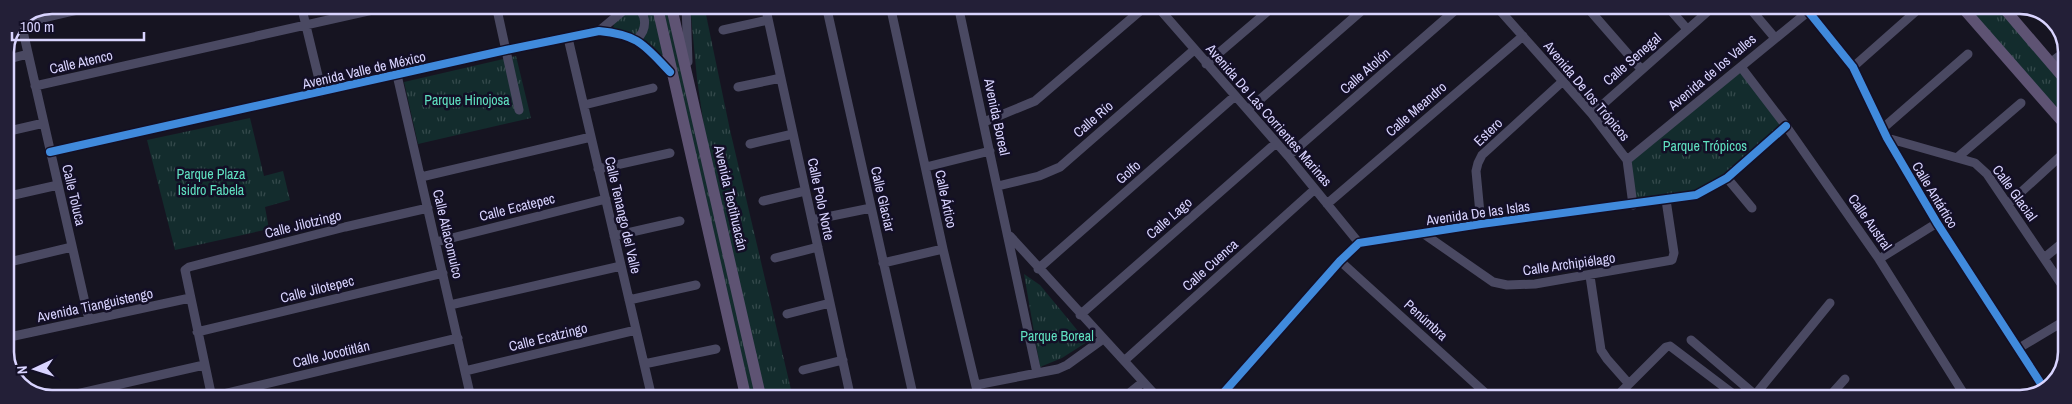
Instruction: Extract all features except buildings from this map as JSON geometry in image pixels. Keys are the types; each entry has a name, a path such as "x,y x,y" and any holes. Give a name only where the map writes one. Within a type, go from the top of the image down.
{"main road":[{"path":"659,14 670,72 744,390"},
{"name":"Avenida Teotihuacán","path":"673,14 759,390"},
{"path":"1968,14 2058,118"},
{"path":"2009,14 2058,72"}],"street":[{"path":"35,18 55,14"},
{"path":"304,14 322,92"},
{"name":"Calle Atenco","path":"35,86 355,14"},
{"path":"498,14 519,110"},
{"name":"Avenida Valle de México","path":"599,31 621,14"},
{"name":"Avenida Valle de México","path":"50,152 599,31 637,39 643,34 644,20 641,14"},
{"path":"686,14 688,84"},
{"name":"Calle Polo Norte","path":"767,14 849,390"},
{"name":"Calle Glaciar","path":"828,14 912,390"},
{"name":"Calle Ártico","path":"892,14 943,249 977,390"},
{"name":"Avenida Boreal","path":"960,14 1037,372"},
{"path":"984,122 1035,101 1138,14"},
{"name":"Avenida De Las Corrientes Marinas","path":"1163,14 1288,156 1359,243"},
{"path":"1206,64 1265,14"},
{"path":"1248,110 1358,14"},
{"name":"Calle Atolón","path":"1288,156 1451,14"},
{"name":"Avenida De los Trópicos","path":"1503,14 1592,114 1627,160 1633,205"},
{"path":"1593,14 1641,69"},
{"path":"1674,14 1687,29"},
{"name":"Calle Senegal","path":"1592,114 1705,14"},
{"path":"1755,14 1775,38"},
{"name":"Avenida de los Valles","path":"1627,160 1805,14"},
{"name":"Calle Antártico","path":"1816,14 1852,67 1882,129 1936,222 2041,384"},
{"path":"1852,67 1913,14"},
{"path":"723,30 768,20"},
{"name":"Calle Toluca","path":"22,28 89,320"},
{"name":"Calle Meandro","path":"1327,204 1522,36"},
{"name":"Calle Tenango del Valle","path":"568,38 649,390"},
{"path":"637,39 670,72"},
{"name":"Calle Río","path":"998,186 1039,176 1060,167 1194,50"},
{"path":"14,58 28,54"},
{"path":"1882,129 1968,54"},
{"path":"2050,63 2058,57"},
{"name":"Calle Austral","path":"1741,67 1786,126 1879,259 1961,390"},
{"name":"Calle Atlacomulco","path":"397,75 469,390"},
{"path":"738,87 781,78"},
{"name":"Estero","path":"1481,224 1476,171 1482,155 1563,81"},
{"path":"584,106 653,88"},
{"name":"Golfo","path":"1038,269 1235,96"},
{"path":"1958,157 2022,103"},
{"path":"14,130 44,123"},
{"name":"Avenida De las Islas","path":"1359,243 1481,224 1696,195 1728,178 1786,126"},
{"path":"750,144 793,134"},
{"path":"421,177 591,137"},
{"name":"Calle Glacial","path":"1887,138 1975,163 1987,174 2058,279"},
{"name":"Calle Lago","path":"1080,315 1276,143"},
{"path":"926,167 990,151"},
{"path":"598,169 670,153"},
{"path":"2008,204 2058,158"},
{"path":"1728,178 1752,208"},
{"path":"14,195 58,185"},
{"name":"Calle Cuenca","path":"1124,361 1315,189"},
{"path":"763,201 805,191"},
{"name":"Calle Ecatepec","path":"436,242 606,199"},
{"name":"Calle Archipiélago","path":"1424,234 1493,282 1507,285 1535,284 1590,276 1672,260 1674,253 1666,200"},
{"name":"Calle Jilotzingo","path":"190,298 185,270 189,267 428,208"},
{"path":"812,220 871,208"},
{"path":"614,236 680,221"},
{"path":"1879,259 1936,222"},
{"name":"Avenida Boreal","path":"1008,234 1151,390"},
{"path":"1226,390 1340,261 1359,243"},
{"path":"14,261 72,247"},
{"path":"775,258 818,247"},
{"path":"2044,258 2058,247"},
{"path":"883,263 943,249"},
{"name":"Penúmbra","path":"1340,261 1482,390"},
{"path":"450,305 621,266"},
{"name":"Calle Jilotepec","path":"197,332 442,273"},
{"path":"1590,276 1602,350 1607,359 1629,384"},
{"path":"629,300 696,285"},
{"path":"190,298 210,390"},
{"name":"Avenida Tianguistengo","path":"14,336 190,298"},
{"path":"787,314 830,303"},
{"path":"1762,390 1830,303"},
{"path":"2019,348 2058,325"},
{"name":"Calle Ecatzingo","path":"465,371 636,330"},
{"name":"Calle Jocotitlán","path":"245,390 458,338"},
{"path":"976,385 1058,369 1067,365 1103,339"},
{"path":"1691,340 1749,390"},
{"path":"1623,390 1666,347 1670,346 1728,390"},
{"path":"644,364 716,349"},
{"path":"803,370 843,360"},
{"path":"94,390 204,365"},
{"path":"1835,390 1845,379"},
{"path":"1133,390 1143,382"}],"green space":[{"path":"625,14 639,14 643,24 635,36 613,29 614,23"},
{"path":"638,14 656,14 666,62 639,39 644,35"},
{"path":"660,14 672,14 758,390 746,390"},
{"path":"691,14 706,14 730,130 791,390 763,390 708,154 697,79"},
{"path":"1973,14 2007,14 2058,74 2058,114"},
{"name":"Parque Hinojosa","path":"516,56 531,118 418,144 404,82"},
{"name":"Parque Trópicos","path":"1741,69 1784,125 1727,178 1695,195 1635,204 1629,159"},
{"name":"Parque Plaza Isidro Fabela","path":"250,118 264,176 283,171 290,200 265,207 269,229 175,250 147,140"},
{"name":"Parque Boreal","path":"1024,274 1040,285 1087,342 1062,358 1040,367"}],"cycle path":[{"path":"1810,14 1853,67 1887,138 1937,223 2041,384"},
{"path":"50,152 599,31 623,35 640,43 670,72"},
{"path":"1226,390 1340,261 1359,243 1481,224 1696,195 1727,178 1786,126"}]}
